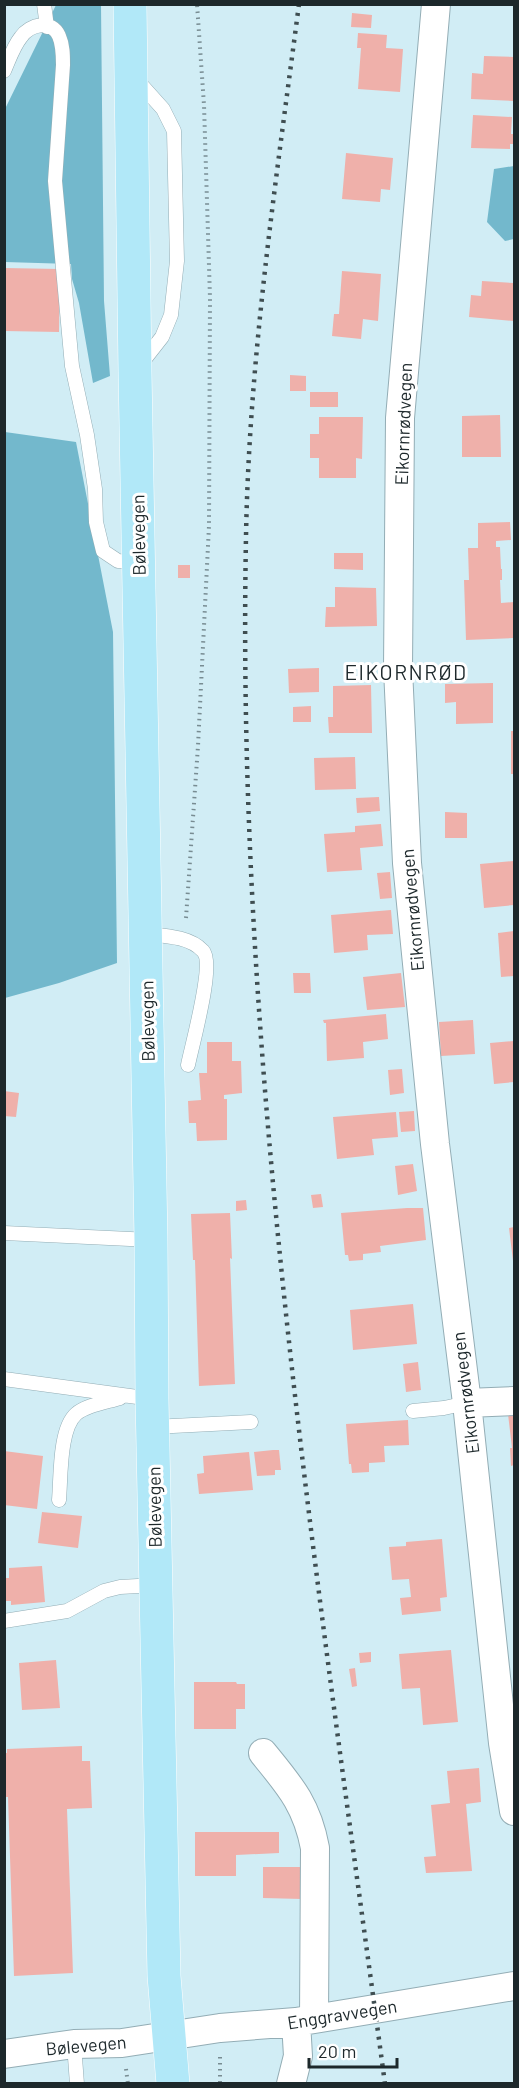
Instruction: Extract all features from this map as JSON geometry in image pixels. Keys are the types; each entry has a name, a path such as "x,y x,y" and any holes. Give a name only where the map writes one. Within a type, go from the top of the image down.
{"main road":[{"name":"Bølevegen","path":"130,4 151,1240 143,1408 156,1585 164,1976 173,2084"}],"street":[{"name":"Eikornrødvegen","path":"436,4 400,418 398,669 408,874 435,1144 467,1403 503,1743 514,1811"},
{"path":"467,1403 514,1401"},
{"path":"263,1753 296,1794 311,1827 315,1848 305,2021 291,2084"},
{"name":"Enggravvegen","path":"168,2037 220,2028 305,2021 514,1986"},
{"name":"Bølevegen","path":"5,2050 74,2044 122,2043 168,2037"}],"lane":[{"path":"44,4 47,27"},
{"path":"4,71 21,36 32,25 55,29 59,34 63,64 55,181 72,366 87,435 95,489 96,522 103,551 118,561 139,562"},
{"path":"131,74 163,109 174,131 177,261 171,315 162,338 135,372"},
{"path":"145,934 184,940 195,944 205,953 206,981 188,1065"},
{"path":"4,1233 151,1240"},
{"path":"4,1379 143,1408 251,1422"},
{"path":"413,1411 467,1403"},
{"path":"59,1500 67,1427 76,1414 89,1407 143,1408"},
{"path":"4,1621 67,1611 104,1591 120,1587 156,1585"},
{"path":"74,2044 77,2084"}],"path":[{"path":"220,2047 220,2084"}],"shaded area":[{"path":"56,5 101,5 104,301 110,376 93,383 71,264 5,262 4,111"},
{"path":"514,166 514,239 505,241 487,222 494,169"},
{"path":"5,432 76,442 113,632 117,963 5,998"}],"building":[{"path":"352,13 372,15 371,28 351,27"},
{"path":"358,33 387,35 386,48 403,49 400,92 358,89 361,48 357,48"},
{"path":"484,56 514,57 514,101 471,99 472,73 483,74"},
{"path":"473,115 512,117 511,134 514,134 514,144 510,144 510,149 471,148"},
{"path":"346,153 393,158 390,190 381,189 380,202 342,199"},
{"path":"4,268 60,269 59,332 4,331"},
{"path":"342,271 381,274 378,321 363,319 361,339 332,336 334,314 339,314"},
{"path":"482,281 514,283 514,321 469,317 471,295 481,296"},
{"path":"290,375 306,376 306,391 290,391"},
{"path":"310,392 338,392 338,407 310,407"},
{"path":"500,415 501,457 462,457 462,416"},
{"path":"319,417 363,417 362,459 356,458 356,478 319,478 319,458 310,458 310,434 319,434"},
{"path":"510,522 511,540 496,541 496,547 500,547 502,569 501,603 514,602 514,638 466,640 464,580 469,580 468,548 478,548 478,523"},
{"path":"334,553 363,553 363,570 334,569"},
{"path":"178,565 190,565 190,578 178,578"},
{"path":"335,587 376,588 377,626 325,627 326,607 335,607"},
{"path":"319,668 319,692 289,693 288,669"},
{"path":"493,683 493,723 456,724 456,702 445,703 445,684"},
{"path":"371,685 372,733 329,733 328,717 333,717 333,686"},
{"path":"311,706 311,722 293,722 293,707"},
{"path":"511,731 514,731 514,774 511,774"},
{"path":"355,757 356,789 315,790 314,758"},
{"path":"379,797 380,811 357,813 356,798"},
{"path":"445,812 467,813 467,838 445,838"},
{"path":"381,824 383,846 360,848 362,870 327,872 324,834 355,832 355,826"},
{"path":"514,861 514,905 484,908 480,864"},
{"path":"390,872 392,898 380,899 377,873"},
{"path":"391,910 393,934 367,935 368,950 334,953 331,915"},
{"path":"514,931 514,976 501,977 498,933"},
{"path":"293,973 310,973 311,993 294,993"},
{"path":"401,973 405,1007 367,1010 363,977"},
{"path":"386,1014 388,1039 363,1042 364,1058 327,1061 326,1023 323,1020"},
{"path":"473,1020 475,1054 441,1056 439,1022"},
{"path":"514,1041 514,1082 494,1084 490,1043"},
{"path":"207,1042 232,1042 232,1061 241,1061 242,1093 224,1095 224,1099 227,1099 227,1140 197,1141 196,1123 189,1123 188,1101 201,1100 199,1073 207,1073"},
{"path":"402,1069 404,1093 390,1095 388,1070"},
{"path":"4,1091 19,1093 16,1117 4,1116"},
{"path":"414,1111 415,1131 401,1132 399,1112"},
{"path":"396,1112 398,1137 372,1139 374,1155 337,1159 333,1117"},
{"path":"413,1164 417,1191 398,1195 395,1166"},
{"path":"321,1194 323,1207 313,1208 311,1195"},
{"path":"246,1200 247,1210 236,1211 236,1201"},
{"path":"423,1208 426,1240 380,1246 381,1252 363,1254 363,1260 349,1261 348,1255 345,1255 341,1213"},
{"path":"230,1213 235,1384 199,1386 195,1260 193,1260 191,1214"},
{"path":"514,1227 514,1261 513,1261 509,1228"},
{"path":"413,1304 417,1344 353,1350 350,1310"},
{"path":"418,1362 421,1390 406,1392 403,1364"},
{"path":"514,1413 514,1465 511,1466 510,1448 512,1448 508,1414"},
{"path":"408,1420 409,1445 384,1446 385,1462 369,1463 369,1472 352,1473 351,1464 349,1464 346,1424"},
{"path":"279,1450 281,1470 275,1470 275,1475 257,1476 254,1452"},
{"path":"4,1451 43,1456 37,1509 4,1505"},
{"path":"249,1452 253,1490 199,1494 197,1474 204,1473 203,1456"},
{"path":"42,1512 82,1516 78,1548 38,1543"},
{"path":"442,1539 447,1597 440,1598 441,1611 402,1615 400,1598 411,1597 409,1579 392,1580 389,1547 406,1546 406,1542"},
{"path":"42,1566 45,1602 11,1605 11,1601 5,1601 5,1578 9,1578 9,1568"},
{"path":"451,1650 458,1722 423,1725 420,1688 402,1689 399,1654"},
{"path":"371,1652 371,1662 360,1663 359,1653"},
{"path":"56,1660 60,1708 22,1710 19,1663"},
{"path":"355,1668 357,1686 352,1687 349,1669"},
{"path":"194,1682 245,1684 245,1709 236,1709 236,1729 194,1729"},
{"path":"82,1746 82,1761 90,1761 92,1808 67,1809 73,1973 14,1976 8,1797 4,1797 4,1753 7,1753 7,1749"},
{"path":"479,1768 481,1802 466,1804 472,1871 426,1873 424,1857 436,1856 431,1805 450,1803 447,1771"},
{"path":"195,1832 279,1832 279,1853 236,1855 236,1876 195,1876"},
{"path":"263,1867 302,1867 302,1899 263,1898"}],"railway":[{"path":"299,4 265,270 248,470 246,732 254,926 267,1119 286,1313 308,1506 385,2084"}],"district":[{"name":"EIKORNRØD","path":"406,671"}]}
